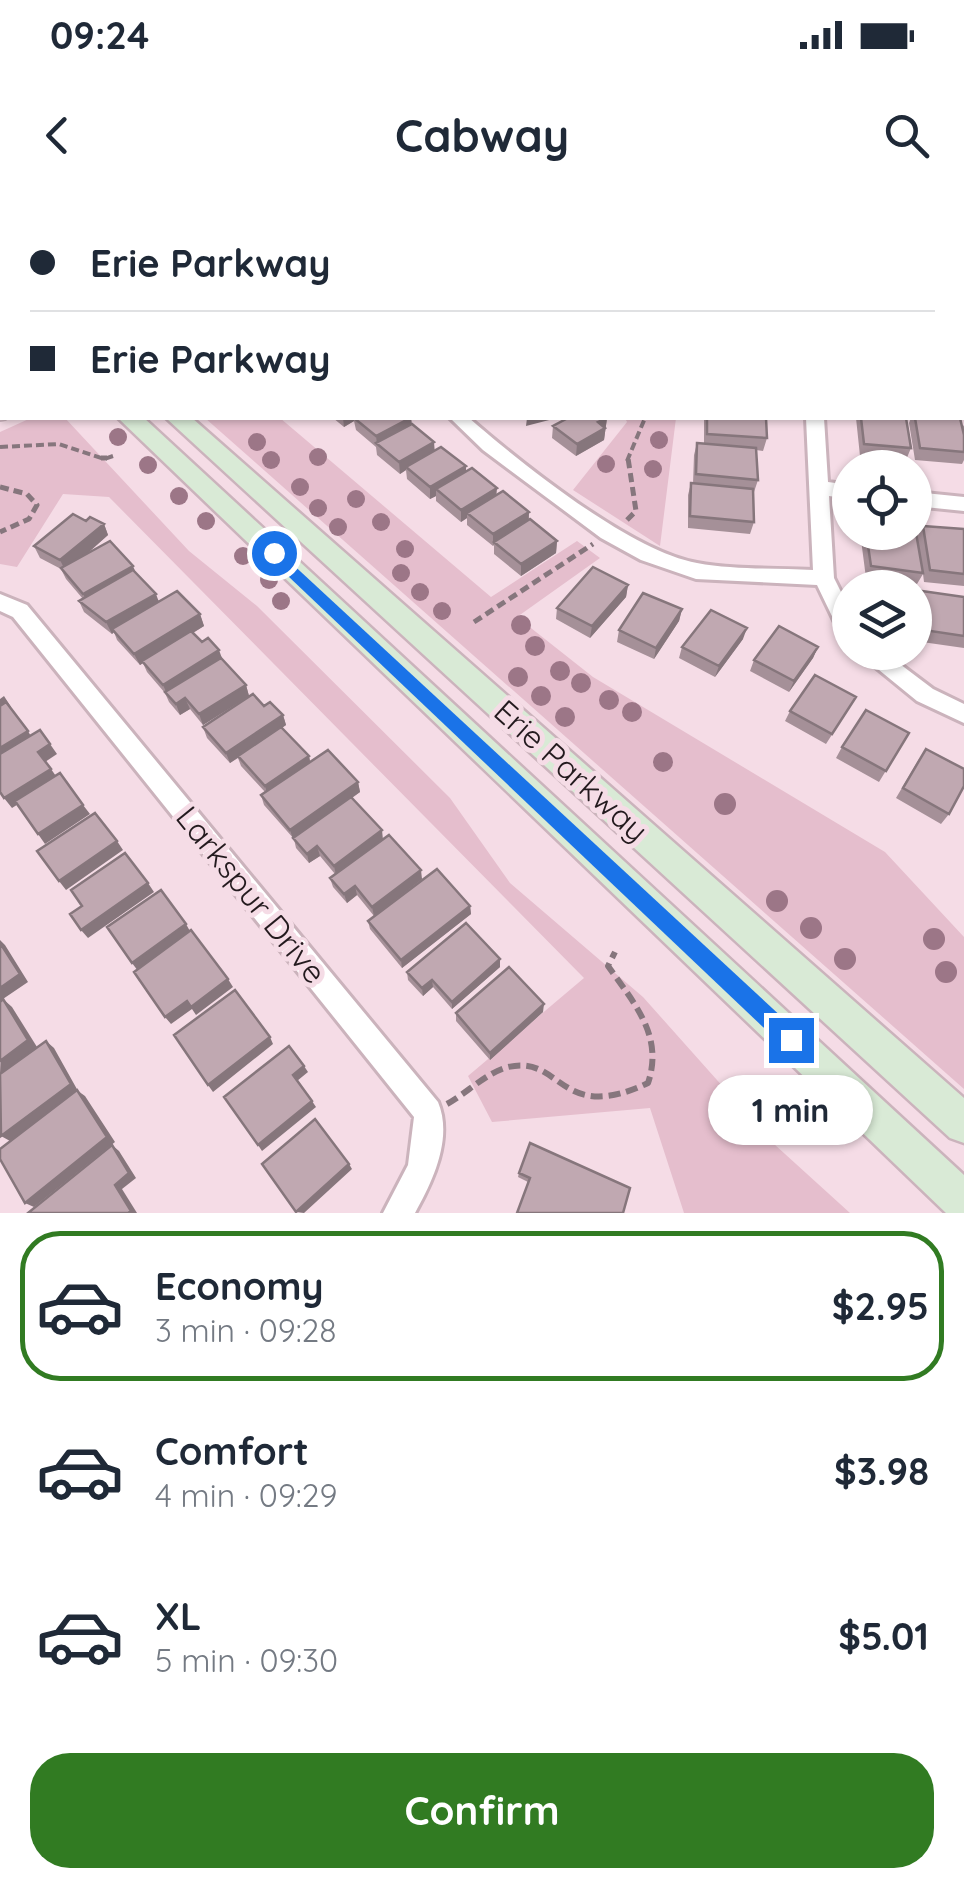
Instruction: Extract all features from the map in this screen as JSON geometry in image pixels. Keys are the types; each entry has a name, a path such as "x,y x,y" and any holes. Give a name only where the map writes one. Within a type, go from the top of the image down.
{"main road":[{"name":"Erie Parkway","path":"132,420 964,1202"},
{"name":"Erie Parkway","path":"180,420 964,1124"}],"street":[{"path":"461,420 608,534 648,555 696,570 824,578"},
{"path":"815,420 824,578 832,594"},
{"path":"820,488 832,490"},
{"path":"932,501 964,504"},
{"name":"Larkspur Drive","path":"0,602 20,611 428,1112 430,1137 424,1166 398,1213"},
{"path":"891,670 924,695 964,714"}],"path":[{"path":"622,524 636,511 626,462 644,420"},
{"path":"0,446 59,444 76,446 104,459 113,456"},
{"path":"0,487 27,494 37,505 29,519 0,532"},
{"path":"474,622 595,542"},
{"path":"456,1100 510,1067 540,1070 593,1101 620,1100 648,1083 657,1050 643,1018 608,966 615,952"}],"shaded area":[{"path":"27,420 67,420 189,551 257,606 450,798 510,883 643,997 774,1144 850,1213 684,1213 650,1108 492,1122 468,1076 584,978 109,497 63,494 17,567 0,564 0,432"},
{"path":"207,420 282,420 491,597 577,541 600,558 517,617 593,677 885,852 964,937 964,1089"},
{"path":"676,420 660,546 573,490 627,422"}],"building":[{"path":"356,420 406,420 376,436"},
{"path":"564,420 602,420 598,422 605,428 577,444 553,426"},
{"path":"707,420 766,420 767,438 707,434"},
{"path":"861,420 906,420 911,448 864,444"},
{"path":"915,420 960,420 964,452 920,448"},
{"path":"412,424 434,442 399,462 376,443"},
{"path":"697,443 756,448 758,480 696,474"},
{"path":"441,447 466,466 430,487 406,467"},
{"path":"472,468 497,488 461,510 436,489"},
{"path":"691,483 753,489 754,522 690,516"},
{"path":"503,491 529,512 493,534 467,513"},
{"path":"73,514 104,524 60,560 34,546"},
{"path":"530,519 557,541 521,564 494,542"},
{"path":"932,527 964,529 964,574 930,570 927,550 932,550"},
{"path":"110,541 133,566 83,594 61,568"},
{"path":"869,550 919,550 922,570 901,570 871,566"},
{"path":"593,567 628,585 592,626 557,608"},
{"path":"133,570 156,594 106,622 79,601"},
{"path":"177,591 200,614 134,654 112,629"},
{"path":"932,592 964,597 964,636 932,631"},
{"path":"643,593 682,609 656,648 619,630"},
{"path":"711,610 747,628 719,666 682,647"},
{"path":"779,626 818,647 794,681 754,660"},
{"path":"191,631 202,642 208,638 219,650 163,685 142,661"},
{"path":"221,658 246,685 199,714 185,698 176,704 165,692"},
{"path":"815,675 856,697 832,734 790,711"},
{"path":"253,694 264,706 270,702 283,715 226,753 203,727"},
{"path":"6,702 28,731 0,748 0,706"},
{"path":"866,710 909,733 886,771 842,747"},
{"path":"281,727 309,756 265,786 238,756"},
{"path":"40,730 50,744 38,752 51,769 4,798 0,792 0,754"},
{"path":"926,749 964,769 964,786 949,814 903,788"},
{"path":"328,750 358,782 290,830 261,795"},
{"path":"60,773 83,805 38,834 15,801"},
{"path":"351,797 382,830 334,866 317,846 307,854 293,838"},
{"path":"95,813 117,841 59,881 37,851"},
{"path":"389,835 421,870 372,907 355,886 344,894 330,878"},
{"path":"125,853 148,883 81,930 70,914 82,906 71,890"},
{"path":"437,869 470,906 401,960 368,921"},
{"path":"161,890 186,924 132,963 107,927"},
{"path":"466,923 500,959 452,1002 432,980 422,988 407,972"},
{"path":"191,930 228,979 191,1007 187,1001 165,1017 134,972"},
{"path":"0,943 20,974 0,988"},
{"path":"509,967 544,1004 490,1053 456,1013"},
{"path":"235,990 270,1037 208,1085 174,1035"},
{"path":"3,999 28,1040 0,1061 0,1002"},
{"path":"46,1041 71,1084 1,1136 0,1074"},
{"path":"289,1046 304,1066 293,1075 312,1101 258,1145 224,1097"},
{"path":"77,1090 107,1137 25,1203 0,1159 0,1149"},
{"path":"315,1119 349,1164 296,1212 262,1164"},
{"path":"530,1143 630,1188 623,1213 517,1213 530,1178 519,1173"},
{"path":"112,1145 129,1173 115,1185 131,1211 28,1213"}],"route":[{"path":"274,553 791,1040"}]}
